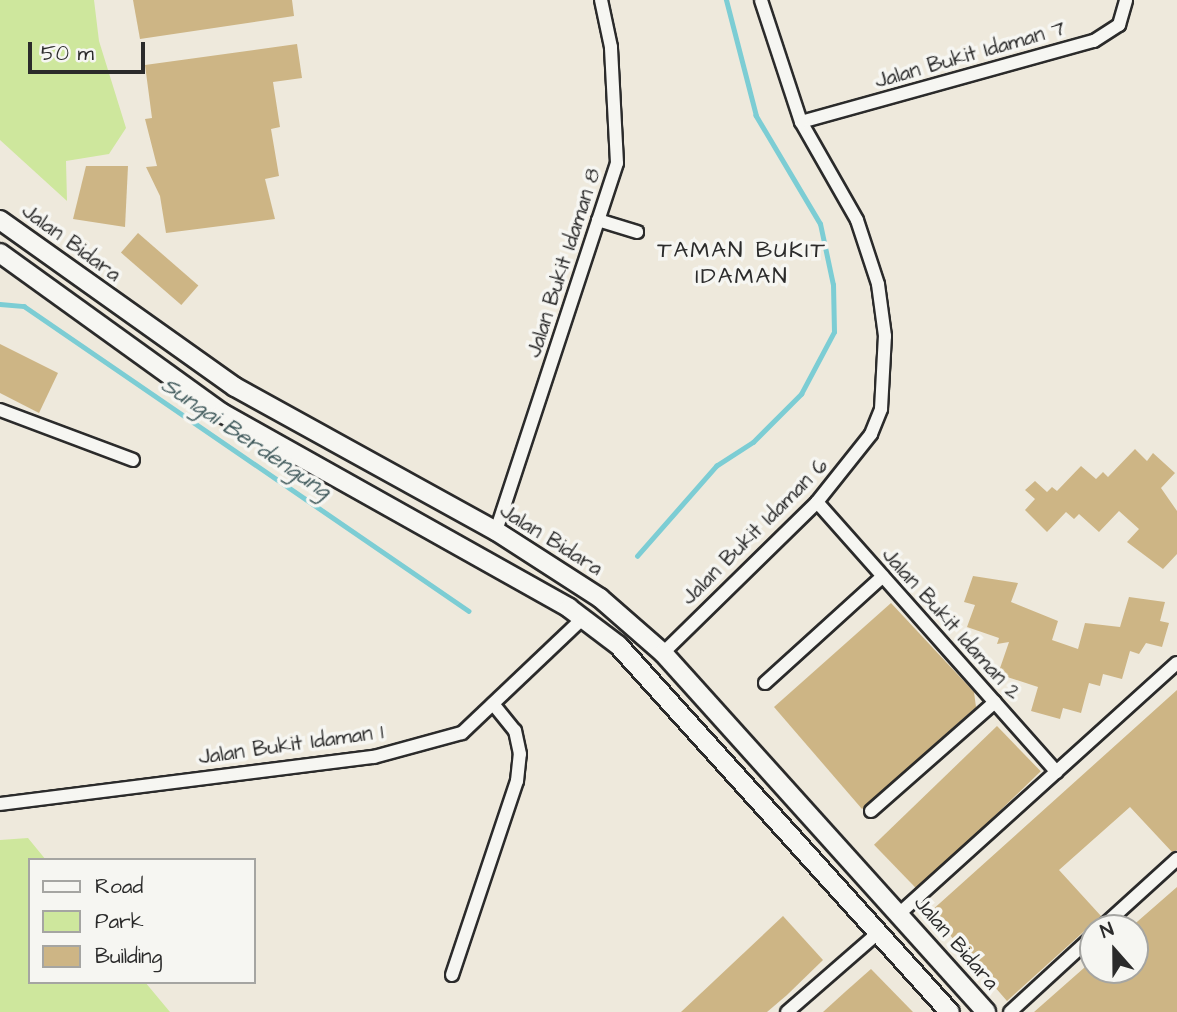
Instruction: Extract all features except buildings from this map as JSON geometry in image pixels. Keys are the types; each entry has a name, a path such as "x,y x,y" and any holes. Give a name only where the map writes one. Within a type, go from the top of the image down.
{"main road":[{"name":"Jalan Bidara","path":"0,220 241,391 496,531 600,598 663,653 900,913 986,1012"},
{"path":"0,253 222,413 583,618 644,671 950,1012"}],"street":[{"name":"Jalan Bukit Idaman 8","path":"496,531 617,163 611,47 601,0"},
{"name":"Jalan Bukit Idaman 6","path":"663,653 817,502 872,434 881,409 885,336 878,284 857,220 801,122 761,0"},
{"name":"Jalan Bukit Idaman 7","path":"801,122 1094,41 1119,25 1126,0"},
{"path":"598,220 637,232"},
{"path":"0,410 133,460"},
{"name":"Jalan Bukit Idaman 2","path":"817,502 1057,772"},
{"path":"765,683 883,576"},
{"name":"Jalan Bukit Idaman 1","path":"0,804 374,757 462,733 583,618"},
{"path":"900,913 1177,663"},
{"path":"871,811 995,702"},
{"path":"452,975 517,781 520,754 515,731 493,704"},
{"path":"1116,914 1177,859"},
{"path":"787,1012 879,932"},
{"path":"1010,1012 1079,949"}],"green space":[{"path":"0,0 94,0 99,41 126,128 109,154 66,161 67,201 0,140"},
{"path":"28,838 44,858 28,858 28,984 147,984 170,1012 0,1012 0,840"}],"waterway":[{"name":"Sungai Berdengung","path":"637,556 716,466 753,442 801,394 834,332 833,285 820,224 756,116 726,0"},
{"name":"Sungai Berdengung","path":"0,304 24,306 469,611"}],"district":[{"name":"TAMAN BUKIT IDAMAN","path":"742,263"}]}
